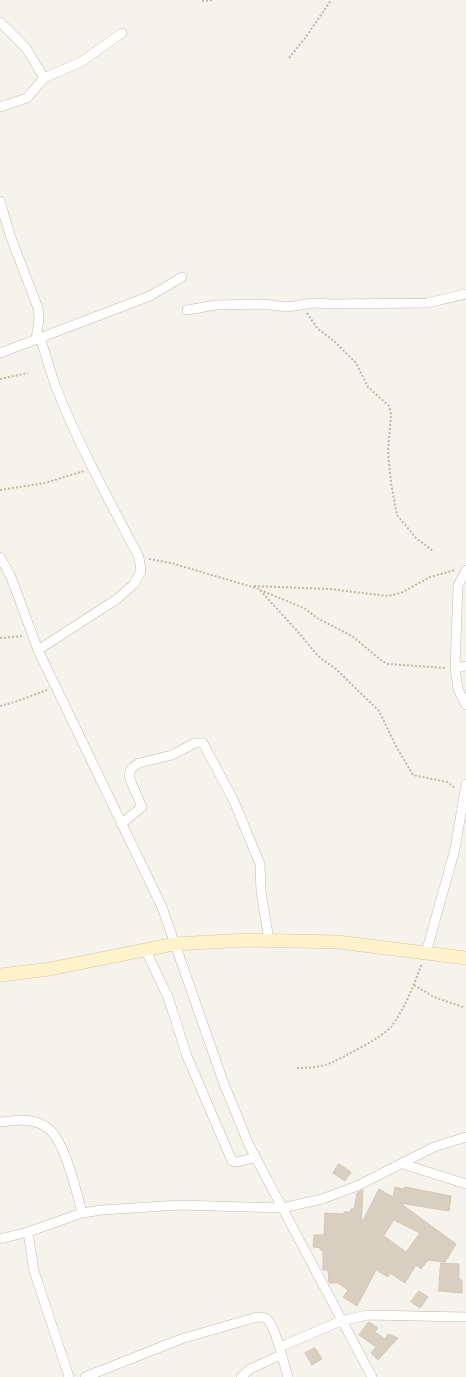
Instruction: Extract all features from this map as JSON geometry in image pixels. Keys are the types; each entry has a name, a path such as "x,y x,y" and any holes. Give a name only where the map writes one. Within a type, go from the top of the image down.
{"street":[{"path":"0,22 26,48 44,78"},
{"path":"0,107 27,98 44,78 81,62 122,33"},
{"path":"0,202 10,235 38,308 38,339 56,387 92,468 139,557 141,571 134,584 117,599 38,650"},
{"path":"0,353 150,296 182,277"},
{"path":"187,310 216,305 264,304 287,307 317,302 333,304 427,303 466,294"},
{"path":"0,557 11,577 38,650 162,907 224,1084 256,1157 341,1321 372,1377"},
{"path":"463,569 458,586 455,668 458,688 466,705"},
{"path":"455,668 466,666"},
{"path":"121,824 142,807 131,782 129,775 131,769 139,763 172,755 195,743 203,743 233,800 260,864 261,892 269,940"},
{"path":"426,953 455,850 466,784"},
{"path":"0,975 50,969 174,944 247,940 338,942 466,958"},
{"path":"145,949 168,998 187,1056 232,1161 238,1162 256,1157"},
{"path":"0,1122 20,1119 35,1121 47,1126 52,1131 62,1148 69,1167 82,1213"},
{"path":"0,1239 28,1232 82,1213 102,1210 180,1205 282,1208 330,1197 403,1164 434,1147 466,1137"},
{"path":"403,1164 466,1184"},
{"path":"28,1232 34,1271 69,1377"},
{"path":"241,1377 250,1369 280,1351 341,1321 367,1315 466,1317"},
{"path":"85,1377 170,1343 258,1316 263,1317 269,1322 288,1377"}],"path":[{"path":"202,1 213,0"},
{"path":"289,58 306,37 331,0"},
{"path":"297,305 308,314 316,328 354,361 370,389 389,406 391,414 388,450 391,483 397,515 416,538 433,551"},
{"path":"0,379 28,373"},
{"path":"0,490 45,483 92,468"},
{"path":"139,557 171,563 252,586 304,608 318,618 352,636 382,661 388,664 455,668"},
{"path":"252,586 288,586 392,596 401,593 430,577 463,569"},
{"path":"259,589 300,633 318,656 337,670 379,711 396,746 413,775 447,782 464,799"},
{"path":"0,638 32,636"},
{"path":"0,706 15,702 55,686"},
{"path":"297,1068 318,1066 333,1062 385,1032 400,1013 414,986 426,953"},
{"path":"414,986 434,996 463,1007"}],"building":[{"path":"339,1164 351,1172 345,1181 333,1173"},
{"path":"395,1187 404,1189 405,1187 451,1196 449,1211 400,1203 456,1244 445,1262 428,1260 421,1269 416,1265 405,1283 390,1273 388,1277 376,1270 357,1306 343,1297 348,1290 338,1283 329,1283 328,1270 323,1270 323,1251 320,1250 321,1248 313,1247 314,1235 324,1235 325,1213 344,1214 344,1212 350,1212 351,1209 354,1209 357,1193 363,1190 361,1224 379,1189 393,1197","holes":["394,1220 420,1233 406,1252 384,1236"]},
{"path":"441,1263 459,1264 459,1280 462,1280 462,1293 439,1291"},
{"path":"419,1291 428,1297 420,1308 411,1302"},
{"path":"369,1322 378,1328 375,1332 385,1339 388,1334 398,1338 378,1360 371,1353 376,1347 359,1335"},
{"path":"315,1348 322,1359 312,1365 305,1353"}]}
